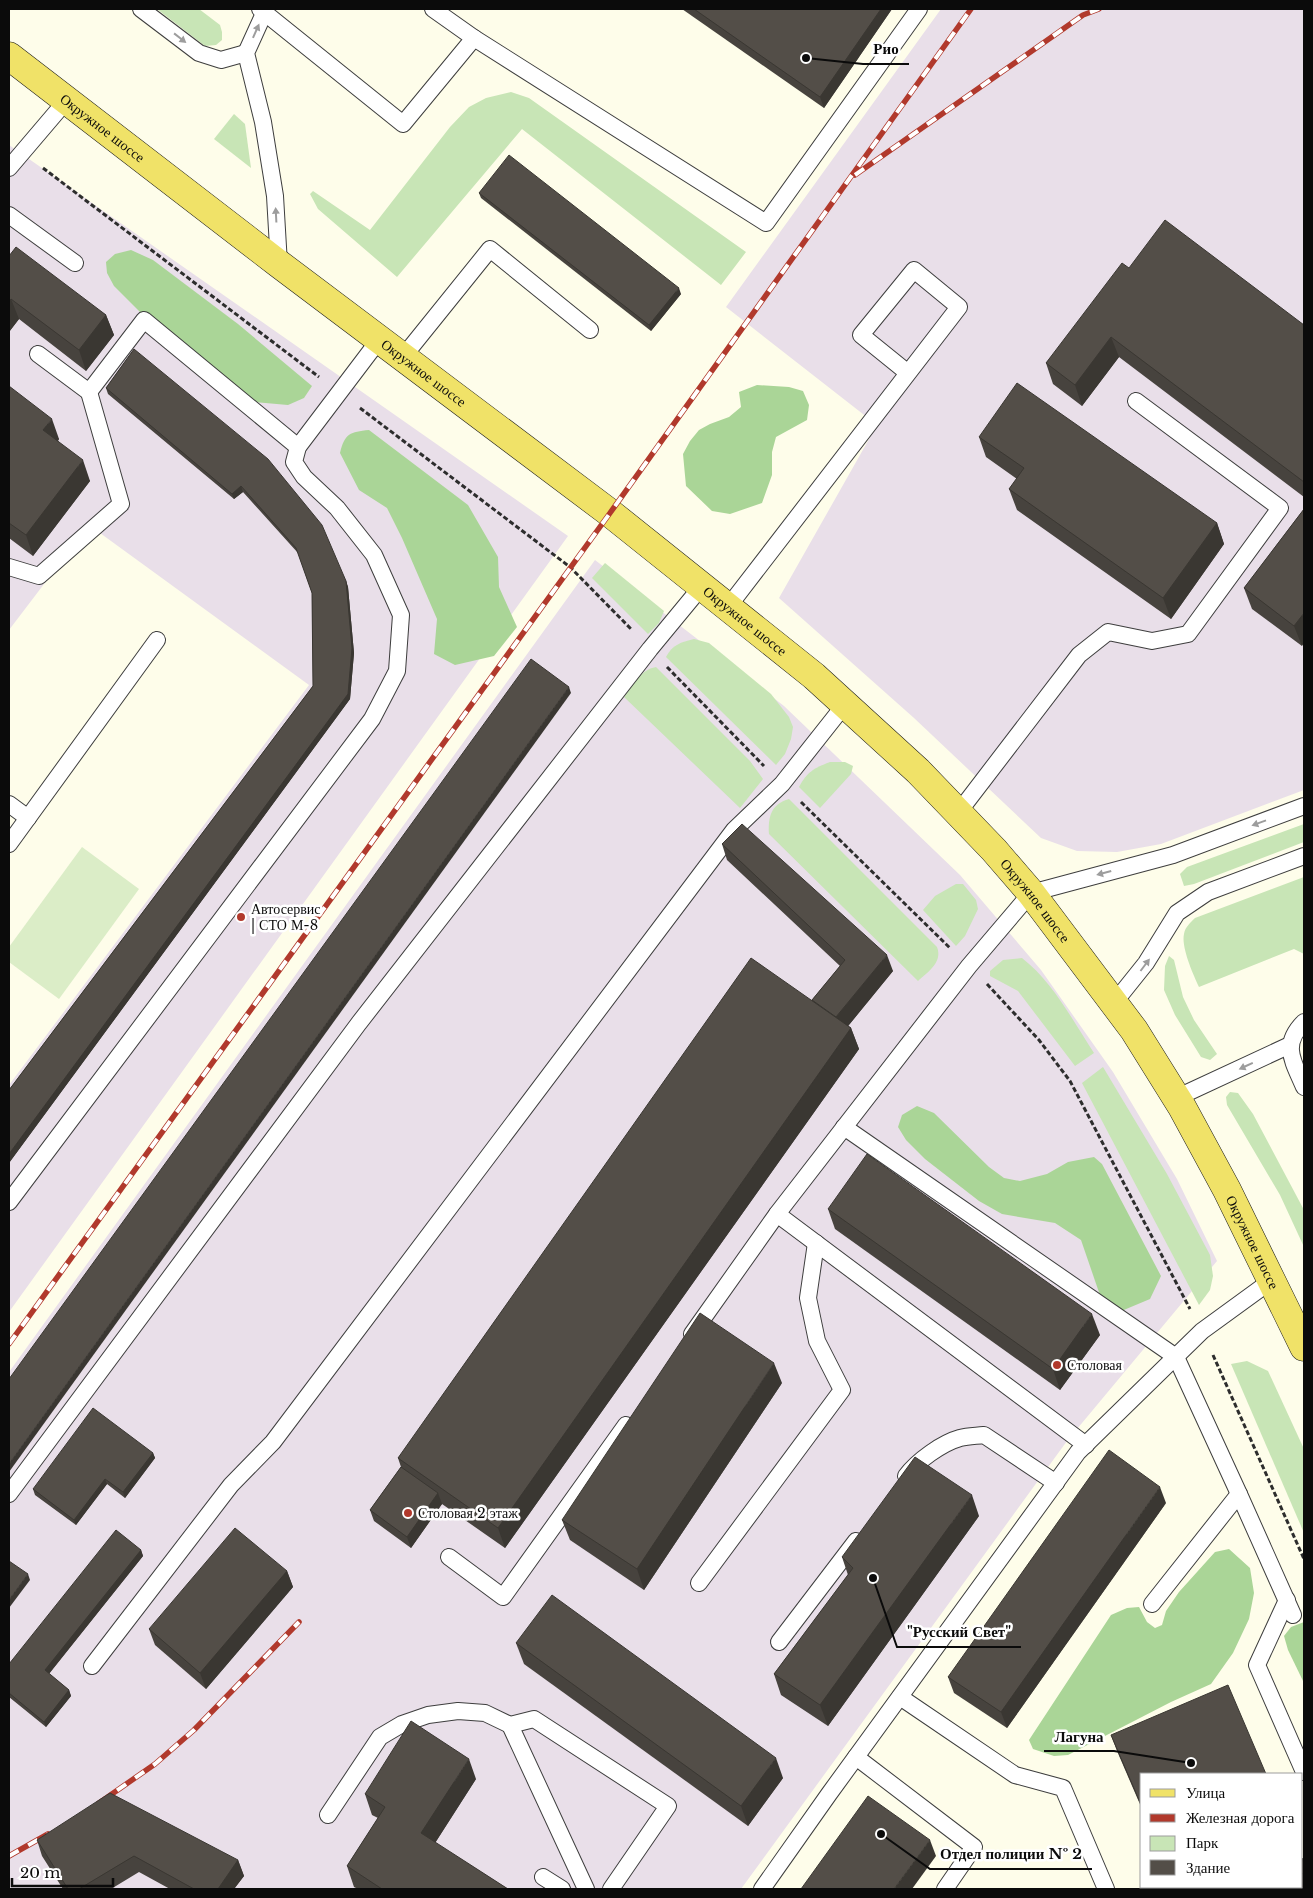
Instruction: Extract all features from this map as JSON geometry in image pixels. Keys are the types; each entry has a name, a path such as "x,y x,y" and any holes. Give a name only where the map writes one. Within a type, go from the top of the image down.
{"main road":[{"name":"Окружное шоссе","path":"9,56 279,264 610,513 814,676 918,771 994,850 1031,893 1114,1003 1176,1098 1227,1190 1304,1347"}],"lane":[{"path":"141,9 199,53 221,60 246,53"},
{"path":"433,9 474,38 766,223 919,9"},
{"path":"279,264 275,196 263,122 246,53 264,10 403,124 474,38"},
{"path":"9,168 66,101"},
{"path":"9,215 75,263"},
{"path":"403,357 490,250 590,330"},
{"path":"728,607 908,374 959,307 914,270 861,335 908,374"},
{"path":"89,392 144,320 298,447"},
{"path":"9,1202 372,719 397,670 401,615 374,554 337,508 304,477 294,462 298,447 379,340"},
{"path":"9,567 39,576 121,504 89,392 38,354"},
{"path":"958,813 1080,655 1108,632 1152,641 1188,634 1280,508 1136,401"},
{"path":"9,1494 359,1023 650,649 702,586"},
{"path":"9,844 157,640"},
{"path":"92,1666 231,1485 273,1442 734,830 782,784 846,704"},
{"path":"9,804 28,818"},
{"path":"680,1350 778,1214 844,1127 969,966 1031,893 1173,855 1304,806"},
{"path":"1114,1003 1146,963 1178,913 1208,892 1304,856"},
{"path":"1304,1022 1295,1031 1290,1045 1292,1059 1304,1087"},
{"path":"1176,1098 1290,1045"},
{"path":"844,1127 1176,1357 1240,1494 1290,1608 1257,1665 1304,1772"},
{"path":"778,1214 1086,1445"},
{"path":"699,1583 842,1390 817,1342 808,1298 816,1243"},
{"path":"762,1889 900,1696 1086,1445 1202,1331 1272,1280"},
{"path":"449,1557 503,1597 635,1413"},
{"path":"898,1486 910,1470 933,1452 959,1439 984,1435 1056,1483"},
{"path":"1152,1604 1240,1494"},
{"path":"779,1642 868,1525"},
{"path":"900,1696 1015,1775 1063,1788 1106,1889"},
{"path":"328,1815 380,1736 402,1724 428,1715 458,1711 485,1713 510,1725 586,1889"},
{"path":"510,1725 534,1718 668,1806 611,1889"},
{"path":"856,1757 974,1847 945,1889"},
{"path":"543,1877 562,1889"}],"path":[{"path":"22,153 570,567 782,784 1006,1003 1039,1040 1070,1081 1202,1331 1304,1559"}],"shaded area":[{"path":"941,9 1304,9 1304,790 1161,844 1117,852 1077,851 1041,838 914,718 779,598 877,425 726,307"},
{"path":"9,145 568,536 9,1312 9,1085 309,685 89,525 9,630"},
{"path":"595,560 784,706 960,875 1041,970 1113,1072 1177,1179 1217,1261 1067,1441 741,1889 9,1889 9,1372"}],"green space":[{"path":"157,9 199,9 220,25 222,40 216,45 205,46"},
{"path":"511,92 529,98 746,252 721,285 522,129 397,277 318,209 310,194 313,191 370,230 450,127 469,107 486,98"},
{"path":"234,114 245,124 251,168 214,139"},
{"path":"131,250 153,260 238,324 312,386 304,398 288,405 253,402 146,318 114,286 107,273 106,262 115,254"},
{"path":"757,385 789,387 803,391 809,405 807,420 776,437 772,452 772,475 762,503 730,514 712,511 686,486 683,454 699,430 729,417 741,407 739,392"},
{"path":"369,430 468,505 498,557 499,587 517,627 494,656 455,665 434,654 437,619 402,538 387,508 359,490 340,453 346,437 353,433"},
{"path":"605,563 664,611 659,623 648,634 592,578"},
{"path":"694,639 709,643 771,694 789,717 793,727 791,739 785,754 776,765 666,657 677,645"},
{"path":"656,667 750,761 763,779 740,808 624,697 641,674"},
{"path":"830,762 845,762 853,766 851,774 820,808 799,787 812,771"},
{"path":"789,799 937,947 938,957 934,966 918,981 769,834 769,822 774,808"},
{"path":"1304,824 1304,842 1194,884 1184,886 1180,874 1187,867"},
{"path":"82,847 139,889 59,999 9,962 9,947"},
{"path":"1304,877 1304,954 1294,949 1199,987 1184,946 1185,931 1190,923 1195,918"},
{"path":"956,884 963,884 976,900 978,909 965,936 956,946 923,910 935,896"},
{"path":"1169,956 1174,960 1183,997 1194,1020 1217,1054 1210,1060 1201,1057 1175,1015 1164,990 1165,966"},
{"path":"1022,958 1053,990 1094,1053 1075,1066 1018,991 990,976 990,971 1003,960"},
{"path":"1103,1067 1167,1174 1210,1255 1213,1276 1210,1290 1199,1305 1082,1083"},
{"path":"1230,1092 1238,1093 1253,1114 1304,1210 1304,1247 1280,1195 1227,1105 1226,1097"},
{"path":"917,1106 934,1113 989,1167 1004,1178 1020,1181 1047,1174 1068,1162 1094,1157 1102,1164 1161,1276 1150,1299 1119,1312 1103,1304 1081,1240 1055,1223 1002,1214 979,1201 925,1159 906,1140 898,1127 902,1115"},
{"path":"1247,1361 1268,1371 1304,1449 1304,1533 1231,1364"},
{"path":"1229,1549 1250,1568 1254,1593 1249,1619 1233,1653 1211,1684 1171,1702 1068,1755 1054,1756 1033,1749 1029,1740 1111,1615 1127,1608 1139,1607 1147,1622 1155,1628 1162,1625 1166,1611 1179,1592 1215,1552"},
{"path":"1304,1622 1304,1683 1288,1650 1284,1636 1291,1627"}],"building":[{"path":"694,9 881,9 820,97"},
{"path":"509,155 679,288 649,325 479,193"},
{"path":"1165,220 1304,325 1304,482 1111,337 1075,385 1046,363 1122,263 1129,268"},
{"path":"16,247 106,315 79,350 11,299 9,302 9,256"},
{"path":"134,349 268,459 322,525 346,581 352,648 348,694 9,1154 9,1090 313,686 312,593 296,548 241,486 232,494 106,388"},
{"path":"1017,383 1217,523 1163,598 1009,489 1024,468 979,437"},
{"path":"9,386 52,419 43,430 83,460 26,535 9,523"},
{"path":"1304,509 1304,613 1294,626 1244,588"},
{"path":"531,659 569,687 9,1464 9,1379"},
{"path":"742,824 887,955 836,1017 812,1000 845,960 722,844"},
{"path":"751,958 851,1028 498,1528 398,1458"},
{"path":"867,1154 1092,1314 1053,1369 828,1209"},
{"path":"700,1313 774,1363 637,1569 562,1520"},
{"path":"93,1408 153,1453 123,1492 105,1479 74,1520 33,1489"},
{"path":"1109,1450 1160,1487 1001,1712 948,1677"},
{"path":"915,1457 972,1495 820,1705 774,1674 853,1568 842,1557"},
{"name":"Столовая 2 этаж","path":"401,1467 438,1493 407,1537 370,1510"},
{"path":"235,1528 287,1571 200,1673 149,1629"},
{"path":"116,1530 141,1550 45,1670 69,1690 44,1722 9,1693 9,1664"},
{"path":"9,1561 28,1574 9,1600"},
{"path":"552,1595 776,1758 741,1806 516,1643"},
{"path":"1228,1685 1266,1773 1140,1773 1140,1802 1111,1735"},
{"path":"411,1721 469,1759 421,1833 508,1889 382,1889 347,1866 385,1807 365,1794"},
{"path":"110,1793 238,1860 218,1889 194,1889 134,1856 79,1889 68,1889 37,1840"},
{"path":"868,1796 930,1840 894,1889 801,1889"},
{"path":"1176,1888 1268,1888 1265,1889"}],"railway":[{"path":"9,1344 610,513 971,9"},
{"path":"855,175 1083,15 1099,9"},
{"path":"99,1803 155,1764 194,1730 299,1622"},
{"path":"9,1856 48,1834"}],"place":[{"name":"Рио","path":"806,58"},
{"name":"Автосервис | СТО М-8","path":"241,917"},
{"name":"Столовая","path":"1057,1365"},
{"name":"Столовая 2 этаж","path":"408,1513"},
{"name":"\"Русский Свет\"","path":"873,1578"},
{"name":"Лагуна","path":"1191,1763"},
{"name":"Отдел полиции № 2","path":"881,1834"}]}
